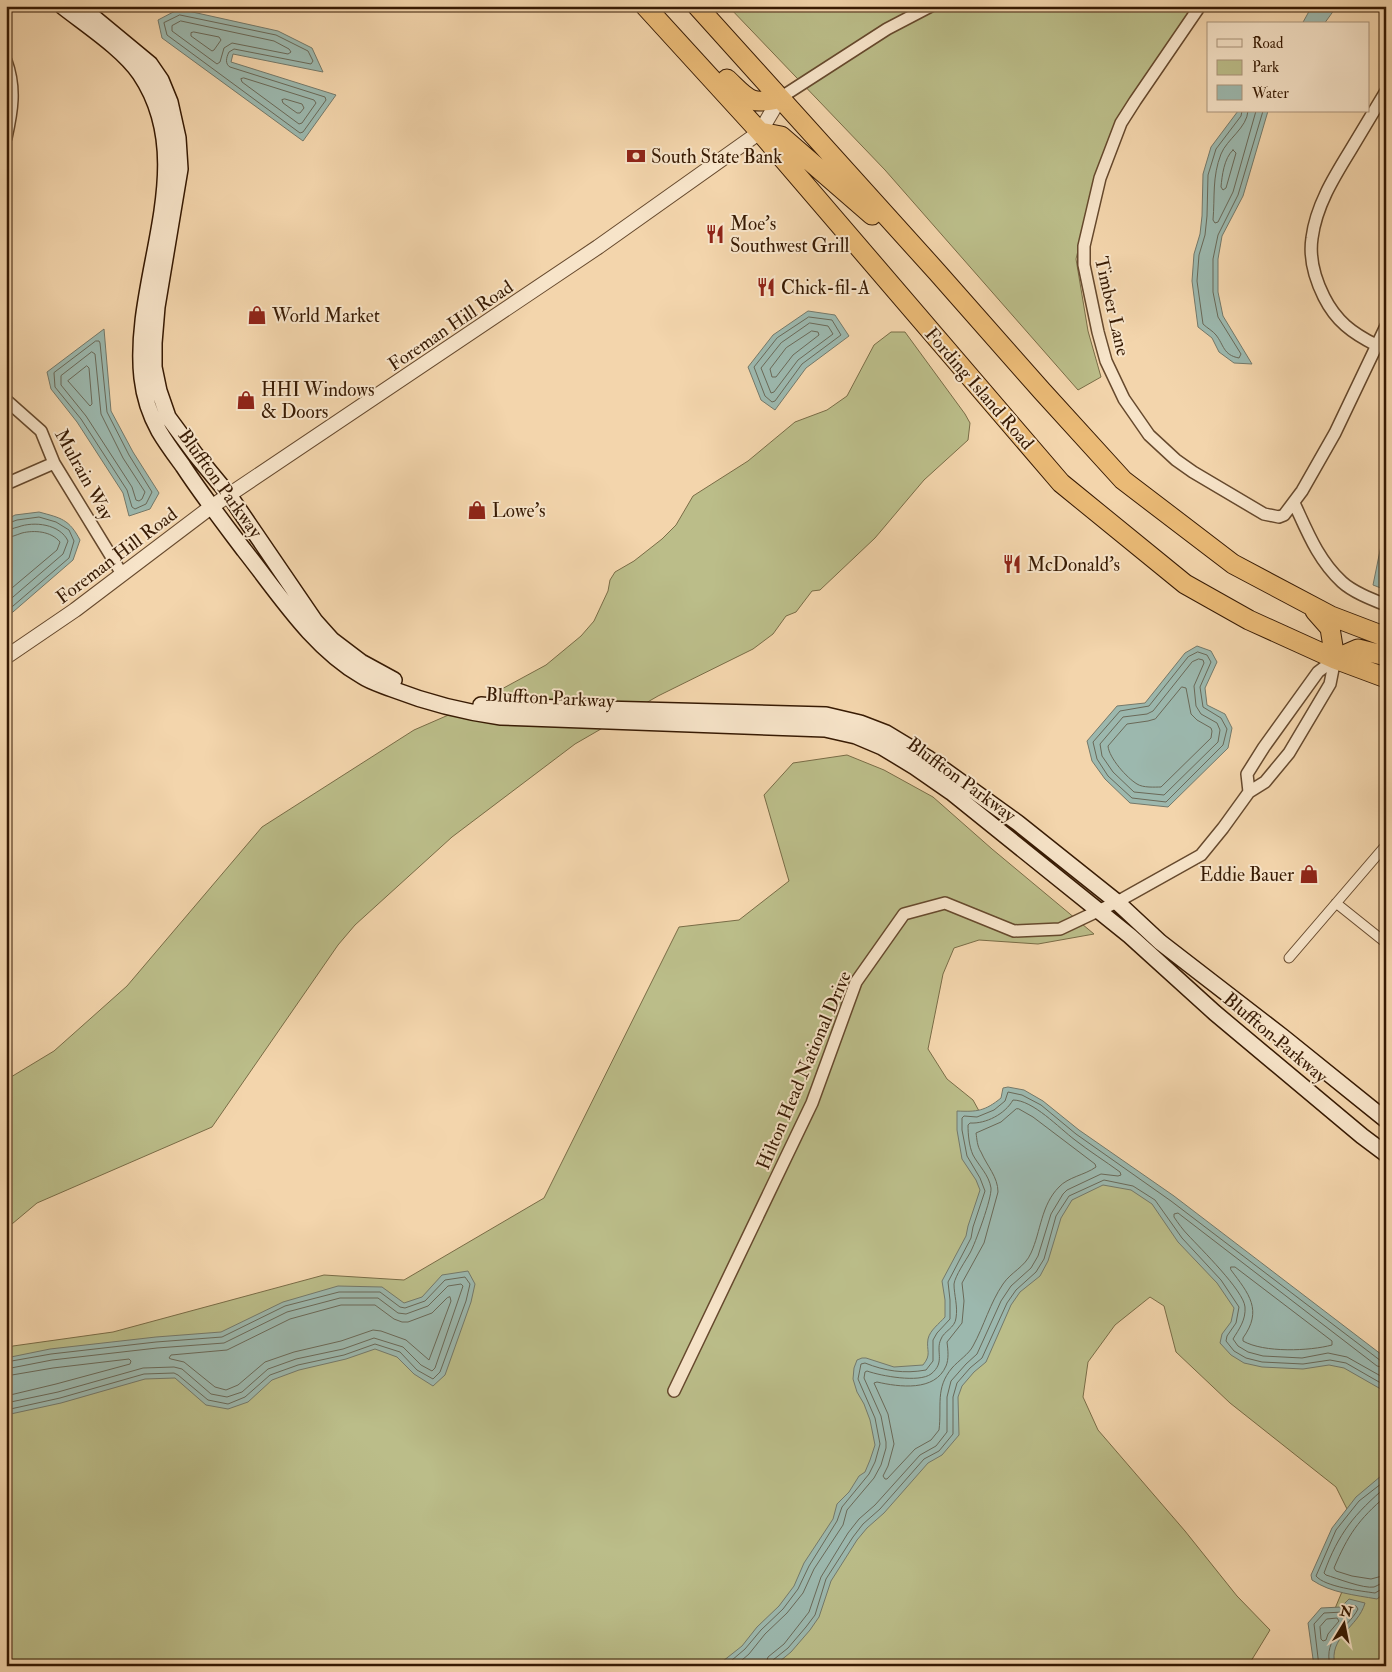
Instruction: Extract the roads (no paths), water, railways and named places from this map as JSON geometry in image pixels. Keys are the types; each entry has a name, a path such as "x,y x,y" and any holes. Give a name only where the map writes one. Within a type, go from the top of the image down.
{"highway":[{"name":"Fording Island Road","path":"645,6 760,132 1061,483 1185,584 1249,620 1335,659 1386,678"},
{"path":"653,6 747,98 752,101 764,102 780,98"},
{"path":"697,6 1123,480 1233,564 1331,616 1386,638"},
{"path":"760,132 781,136 938,272"},
{"path":"1306,603 1330,628 1335,659 1358,649 1386,656"}],"main road":[{"name":"Bluffton Parkway","path":"62,6 119,52 139,73 153,98 161,121 166,150 165,187 155,252 144,304 140,348 142,379 148,408 159,432 211,507 305,627 339,661 364,678 443,706 471,713 501,717 826,729 856,736 882,747 915,767 950,792 1130,936 1215,1013 1386,1154"},
{"name":"Bluffton Parkway","path":"80,6 150,64 161,80 170,102 178,138 180,169 157,307 154,343 154,367 159,391 168,417 229,495 315,620 332,640 361,662 387,678 458,701 492,706 826,715 860,723 886,733 929,759 1018,823 1117,902 1160,942 1386,1120"}],"street":[{"path":"780,98 887,29 932,6"},
{"name":"Timber Lane","path":"1200,6 1134,101 1121,123 1100,178 1084,246 1084,265 1090,298 1106,361 1117,386 1149,435 1168,453 1193,472 1264,514 1278,517 1284,516 1294,503 1335,433 1386,326"},
{"path":"6,61 13,84 11,117 6,138"},
{"path":"1376,345 1348,329 1336,316 1317,281 1311,253 1317,216 1330,186 1386,92"},
{"name":"Foreman Hill Road","path":"6,657 75,610 211,507 598,247 760,132 780,98"},
{"name":"Mulrain Way","path":"6,400 41,431 54,463 122,574"},
{"path":"6,484 54,463"},
{"path":"1294,503 1316,550 1326,565 1343,583 1367,597 1386,605"},
{"path":"1249,792 1247,774 1264,747 1318,672 1335,659"},
{"name":"Hilton Head National Drive","path":"674,1391 812,1103 856,982 904,914 945,904 1014,931 1060,929 1117,902 1201,855 1249,792 1265,782 1289,753 1330,684 1335,659"},
{"path":"1293,708 1309,720"},
{"path":"1289,958 1386,845"},
{"path":"1336,903 1386,943"}],"water":[{"path":"1312,6 1337,6 1325,22 1303,22"},
{"path":"179,9 278,31 312,48 323,72 233,54 231,62 336,95 303,141 162,38 158,20"},
{"path":"1237,112 1268,112 1243,196 1222,236 1218,259 1218,292 1223,316 1252,364 1234,363 1219,352 1212,338 1198,327 1192,281 1194,254 1200,234 1202,216 1203,174 1211,147"},
{"path":"808,311 835,315 849,336 806,368 775,410 761,400 748,367 773,335"},
{"path":"104,329 111,411 133,452 159,493 150,509 129,516 123,493 77,422 51,389 47,372"},
{"path":"1386,476 1386,512 1382,494"},
{"path":"39,512 64,520 80,540 73,560 6,618 6,520 15,515"},
{"path":"1386,521 1386,590 1373,585"},
{"path":"1197,646 1211,651 1217,662 1205,688 1207,705 1225,714 1232,728 1228,748 1168,807 1130,803 1105,779 1092,761 1087,741 1117,706 1145,703 1185,653"},
{"path":"1003,1088 1024,1090 1043,1101 1079,1130 1174,1196 1386,1358 1386,1392 1344,1368 1329,1365 1303,1369 1262,1367 1244,1363 1231,1355 1220,1343 1222,1334 1231,1322 1234,1308 1217,1283 1178,1242 1152,1204 1131,1190 1103,1185 1072,1200 1061,1218 1048,1261 1040,1276 1020,1292 1011,1305 986,1362 962,1386 958,1397 959,1435 942,1455 928,1463 884,1513 857,1540 831,1581 819,1617 810,1630 791,1652 774,1666 705,1666 723,1661 742,1646 757,1627 779,1606 794,1586 804,1563 833,1519 837,1504 849,1492 859,1476 865,1472 875,1445 870,1420 853,1379 857,1360 866,1358 894,1367 923,1365 926,1361 929,1336 945,1317 942,1281 966,1236 980,1190 976,1180 962,1159 957,1130 957,1111 975,1111 990,1106 1001,1098"},
{"path":"468,1271 475,1284 471,1302 445,1375 433,1386 414,1374 397,1357 375,1349 346,1359 299,1370 272,1380 248,1402 228,1409 206,1405 175,1378 145,1379 61,1403 6,1415 6,1358 50,1349 221,1332 283,1302 338,1286 382,1287 404,1303 422,1297 442,1275"},
{"path":"1386,1475 1386,1592 1377,1599 1352,1595 1327,1588 1312,1580 1311,1575 1332,1528 1356,1497 1381,1476"},
{"path":"1349,1599 1365,1603 1361,1612 1336,1647 1334,1656 1335,1666 1314,1666 1308,1623 1321,1608 1341,1607"}],"place":[{"name":"South State Bank","path":"636,156"},
{"name":"Moe's Southwest Grill","path":"715,234"},
{"name":"Chick-fil-A","path":"766,287"},
{"name":"World Market","path":"257,315"},
{"name":"HHI Windows & Doors","path":"246,400"},
{"name":"Lowe's","path":"477,510"},
{"name":"McDonald's","path":"1012,564"},
{"name":"Eddie Bauer","path":"1309,874"}]}
